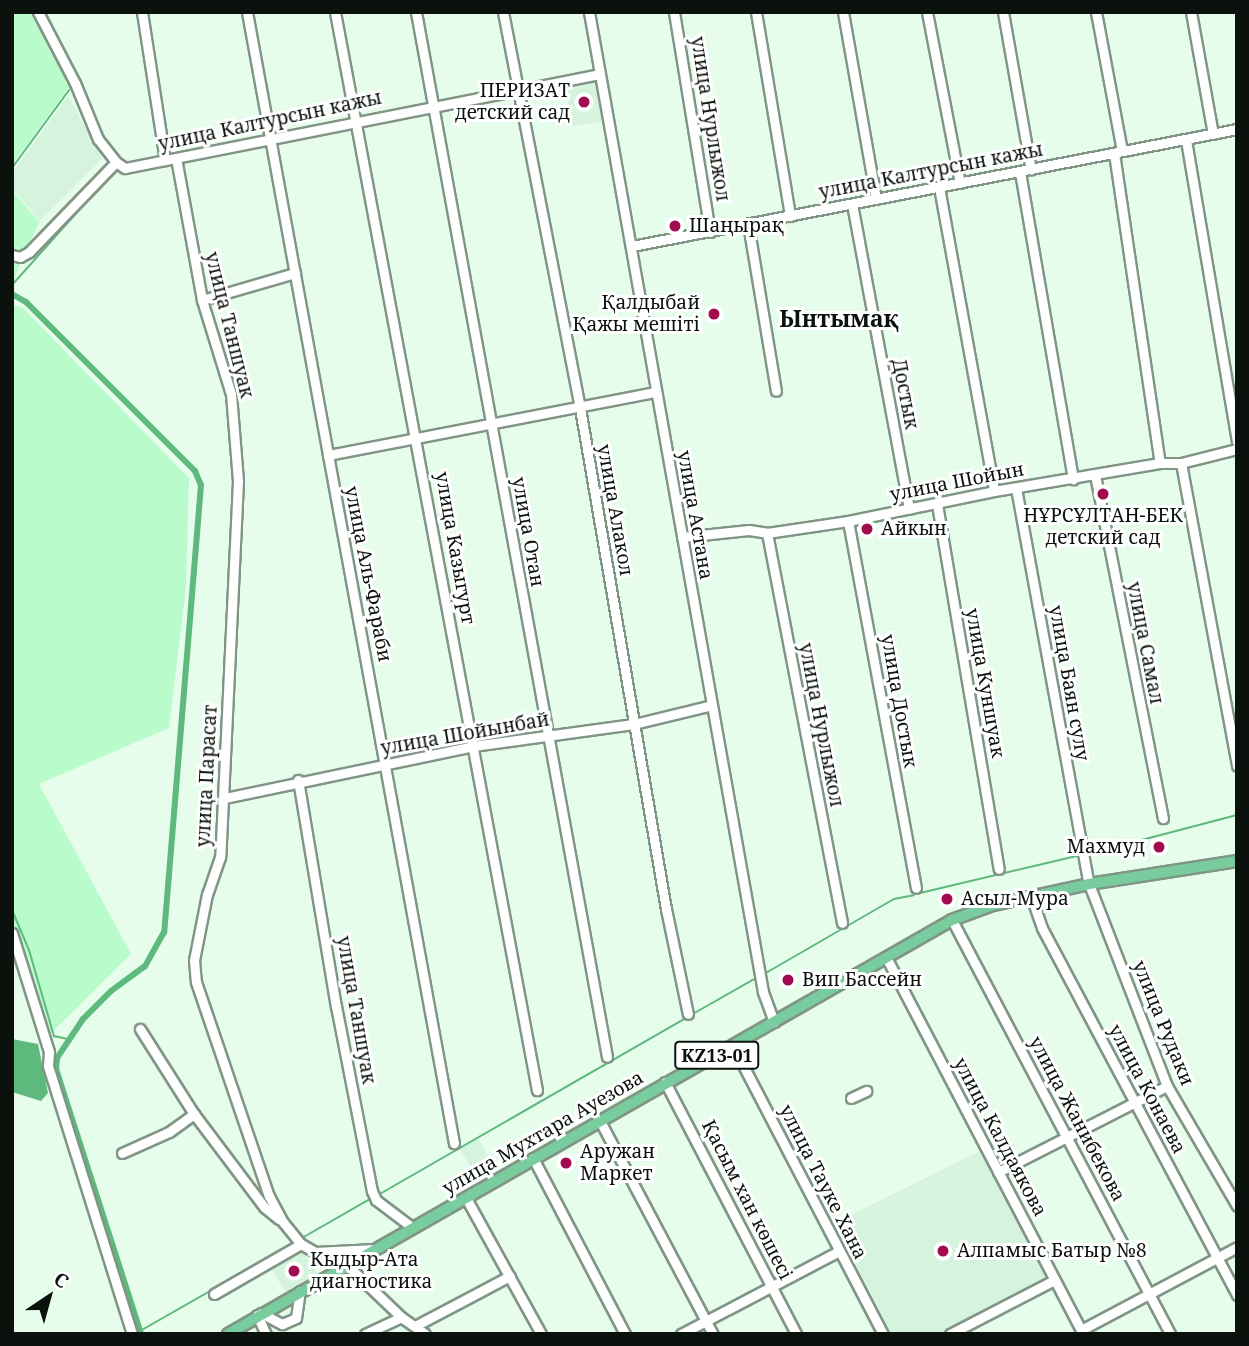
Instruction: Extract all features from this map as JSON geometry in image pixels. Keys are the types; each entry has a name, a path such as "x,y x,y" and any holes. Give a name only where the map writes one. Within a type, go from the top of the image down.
{"main road":[{"name":"улица Мухтара Ауезова","path":"228,1334 952,920 993,905 1088,884 1237,861"}],"street":[{"path":"12,255 20,257 29,252 116,162 98,139 75,83 38,12"},
{"path":"142,12 165,160"},
{"name":"улица Аль-Фараби","path":"247,12 454,1143"},
{"name":"улица Казыгурт","path":"335,12 417,438 537,1090"},
{"name":"улица Отан","path":"416,12 607,1057"},
{"name":"улица Алакол","path":"503,12 580,408 634,724 688,1014"},
{"name":"улица Астана","path":"589,12 760,976 774,1022"},
{"name":"улица Нурлыжол","path":"674,12 710,232"},
{"path":"756,12 790,216"},
{"path":"843,12 876,199"},
{"path":"927,12 960,183"},
{"path":"1003,12 1031,170"},
{"path":"1096,12 1118,152 1160,464"},
{"path":"1191,12 1213,134"},
{"name":"улица Калтурсын кажы","path":"116,162 125,168 600,74"},
{"name":"улица Калтурсын кажы","path":"632,246 1237,129"},
{"path":"1186,140 1237,442"},
{"name":"улица Таншуак","path":"176,158 202,300 231,394 237,459"},
{"path":"1020,172 1073,479"},
{"path":"939,187 994,491"},
{"name":"Достык","path":"852,204 909,509"},
{"name":"улица Нурлыжол","path":"748,224 776,391"},
{"path":"202,300 295,273"},
{"path":"328,455 655,392"},
{"name":"улица Шойын","path":"682,537 748,530 767,533 848,521 994,491 1160,464 1181,463 1237,449"},
{"name":"улица Парасат","path":"237,459 225,798 220,857 207,894 194,960 196,982 267,1190 283,1222 299,1241"},
{"path":"1181,463 1237,766"},
{"name":"улица Самал","path":"1095,475 1163,818"},
{"name":"улица Баян сулу","path":"1016,488 1088,884"},
{"name":"улица Куншуак","path":"937,504 999,869"},
{"name":"улица Достык","path":"848,521 916,888"},
{"name":"улица Нурлыжол","path":"767,533 842,923"},
{"name":"улица Шойынбай","path":"225,798 298,780 473,746 634,724 712,705"},
{"name":"улица Таншуак","path":"298,780 336,1006 375,1197 413,1228"},
{"name":"улица Рудаки","path":"1088,884 1167,1086 1237,1206"},
{"name":"улица Конаева","path":"1031,897 1042,928 1237,1295"},
{"name":"улица Жанибекова","path":"952,920 1170,1334"},
{"path":"12,933 50,1052 48,1066 132,1334"},
{"name":"улица Калдаякова","path":"886,957 1082,1332"},
{"path":"140,1030 194,1114 256,1196 283,1222"},
{"name":"улица Тауке Хана","path":"733,1045 883,1334"},
{"name":"Қасым хан көшесі","path":"665,1082 796,1334"},
{"path":"998,1172 1167,1086"},
{"path":"852,1098 866,1091"},
{"path":"122,1153 169,1132 194,1114"},
{"path":"600,1121 713,1334"},
{"path":"533,1158 625,1334"},
{"path":"256,1196 267,1190"},
{"path":"466,1198 541,1334"},
{"path":"214,1294 299,1241 315,1252 377,1249"},
{"path":"1082,1332 1237,1247"},
{"path":"681,1334 839,1251"},
{"path":"347,1265 401,1317 425,1334"},
{"path":"415,1326 510,1276"},
{"path":"950,1334 1054,1280"},
{"path":"259,1314 282,1325 296,1318 300,1292"},
{"path":"259,1314 263,1333"},
{"path":"365,1334 401,1317"}],"shaded area":[{"path":"12,12 32,12 70,86 12,165"},
{"name":"ПЕРИЗАТ детский сад","path":"596,79 603,121 572,126 565,84"},
{"path":"68,96 102,159 40,221 12,188 12,173"},
{"path":"12,190 39,222 14,279 12,278"},
{"path":"12,304 24,309 189,478 186,588 169,728 39,784 131,954 41,1043 12,947"},
{"path":"12,1039 38,1044 48,1093 41,1101 12,1092"},
{"path":"478,1138 496,1169 478,1180 460,1148"},
{"name":"Алпамыс Батыр №8","path":"984,1149 1051,1279 943,1334 892,1334 835,1223"},
{"name":"Кыдыр-Ата диагностика","path":"302,1251 319,1276 287,1294 269,1266"}],"waterway":[{"path":"12,168 69,90"},
{"path":"12,285 113,172"},
{"path":"12,294 26,302 195,471 201,485 164,932 145,966 111,991 83,1019 57,1058 56,1069 141,1334"},
{"path":"1088,854 1237,815"},
{"path":"920,893 1077,856"},
{"path":"764,974 894,899 914,895"},
{"path":"12,910 29,950 54,1036 68,1039"},
{"path":"691,1015 756,978"},
{"path":"378,1195 686,1018"},
{"path":"302,1238 370,1199"},
{"path":"140,1331 294,1243"}],"place":[{"name":"ПЕРИЗАТ детский сад","path":"584,102"},
{"name":"Шаңырақ","path":"675,226"},
{"name":"Қалдыбай Қажы мешіті","path":"714,314"},
{"name":"НҰРСҰЛТАН-БЕК детский сад","path":"1103,494"},
{"name":"Айкын","path":"867,529"},
{"name":"Махмуд","path":"1159,847"},
{"name":"Асыл-Мура","path":"947,899"},
{"name":"Вип Бассейн","path":"788,980"},
{"name":"Аружан Маркет","path":"566,1163"},
{"name":"Алпамыс Батыр №8","path":"943,1251"},
{"name":"Кыдыр-Ата диагностика","path":"294,1271"}],"district":[{"name":"Ынтымақ","path":"839,318"}]}
